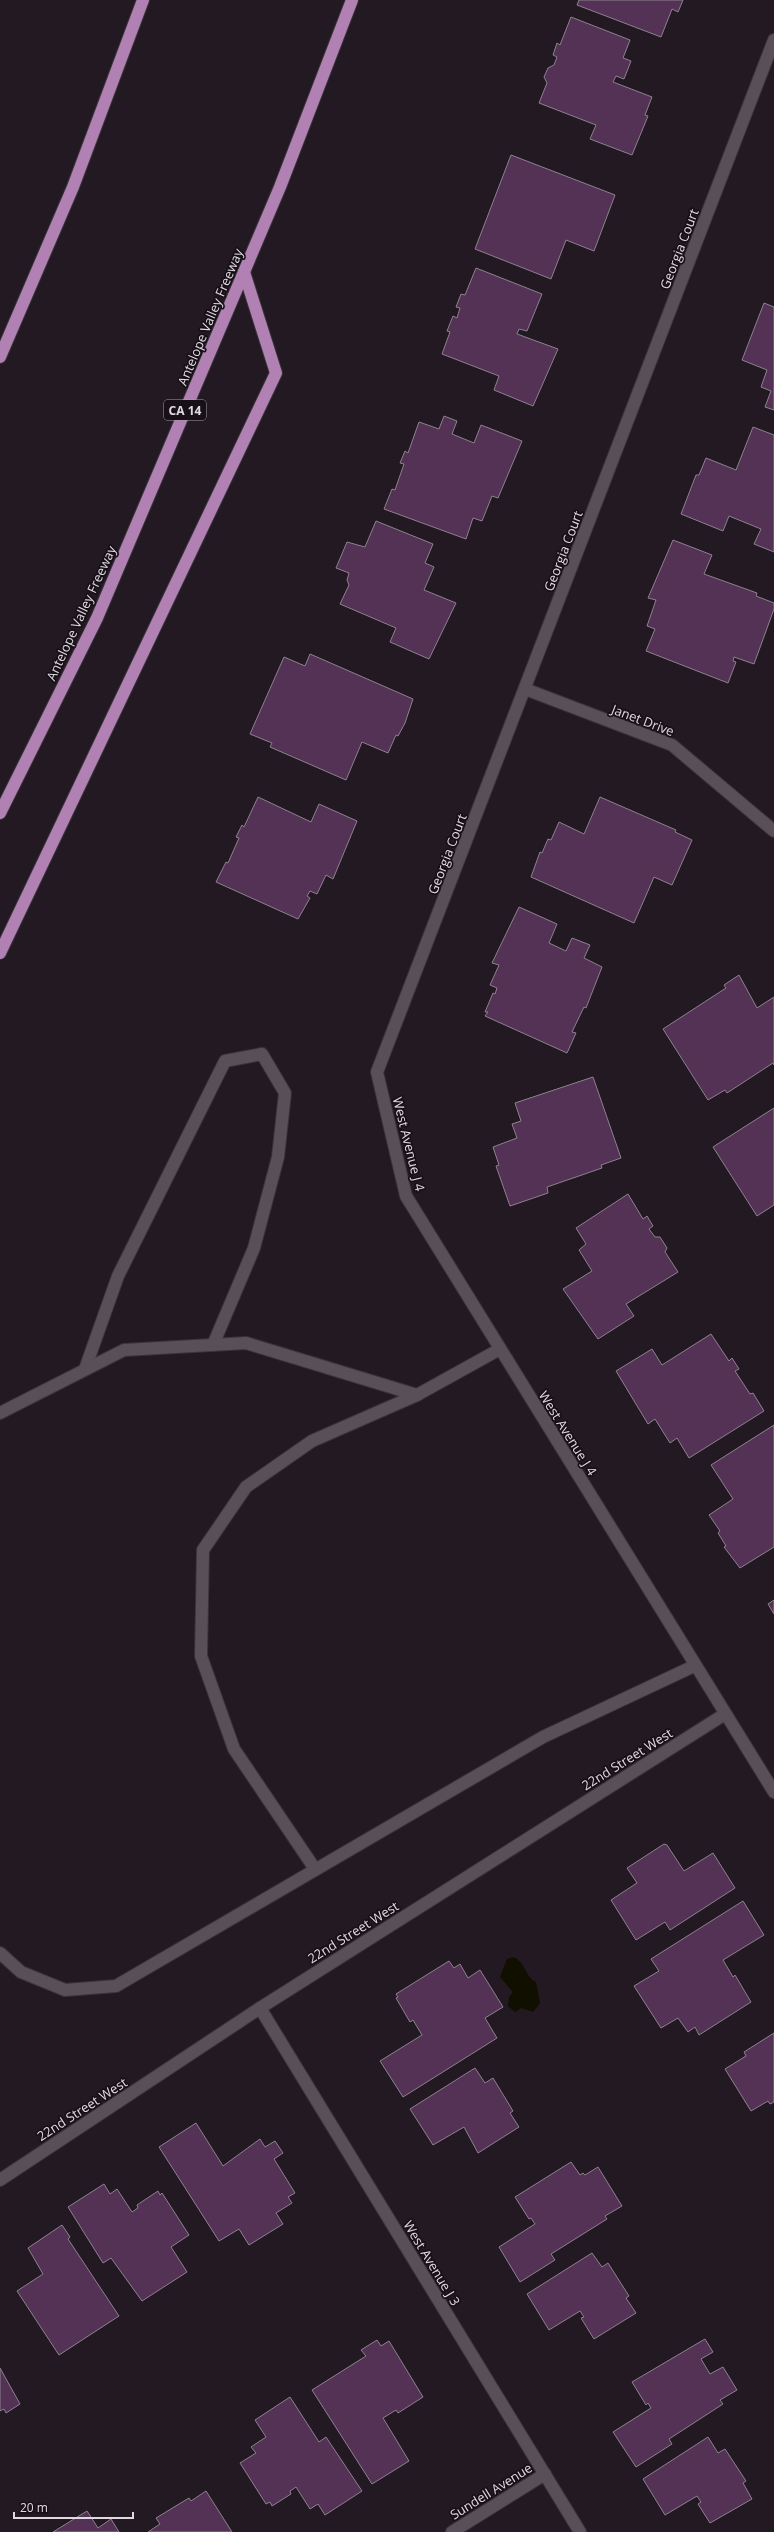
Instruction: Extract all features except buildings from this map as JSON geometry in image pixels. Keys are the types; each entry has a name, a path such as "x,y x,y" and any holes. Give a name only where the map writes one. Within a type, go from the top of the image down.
{"highway":[{"path":"0,357 73,187 143,0"},
{"name":"Antelope Valley Freeway","path":"0,813 96,618 280,188 352,0"},
{"path":"0,953 276,373 244,272"}],"street":[{"name":"Georgia Court","path":"377,1072 774,40"},
{"name":"Janet Drive","path":"525,690 672,745 774,831"},
{"path":"85,1369 118,1276 225,1061 262,1054 285,1093 278,1157 254,1248 213,1345"},
{"name":"West Avenue J 4","path":"377,1072 406,1196 694,1666 774,1792"},
{"path":"0,1413 124,1350 246,1343 417,1395"},
{"path":"315,1869 234,1749 200,1656 203,1550 246,1487 312,1441 417,1395 500,1349"},
{"path":"0,1954 21,1972 65,1990 116,1986 543,1737 694,1666"},
{"name":"22nd Street West","path":"0,2180 260,2008 725,1714"},
{"name":"West Avenue J 3","path":"260,2008 580,2532"},
{"name":"Sundell Avenue","path":"452,2532 545,2474"}],"shaded area":[{"path":"514,1957 518,1960 532,1980 536,1982 540,2003 533,2012 521,2008 515,2012 508,2006 509,1997 513,1992 500,1977 507,1959"}]}
